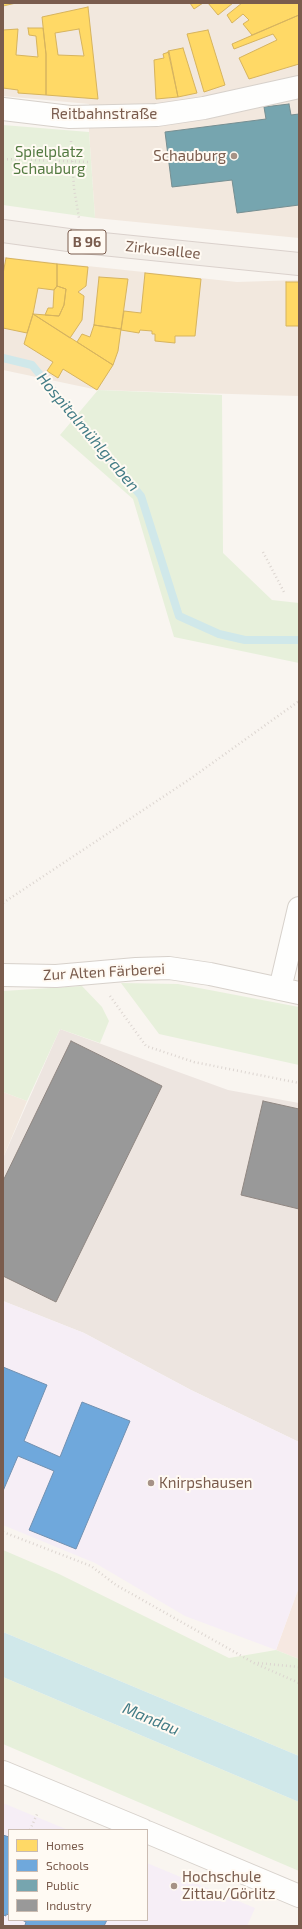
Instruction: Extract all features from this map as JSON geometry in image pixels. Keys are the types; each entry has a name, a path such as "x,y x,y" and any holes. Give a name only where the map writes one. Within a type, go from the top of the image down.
{"main road":[{"name":"Zirkusallee","path":"3,231 83,242 299,264"}],"street":[{"name":"Reitbahnstraße","path":"3,109 70,117 157,115 204,108 299,87"},
{"path":"290,991 299,908"},
{"name":"Zur Alten Färberei","path":"3,975 56,976 169,968 210,974 290,991"},
{"path":"3,1772 141,1829"},
{"path":"148,1832 299,1896"}],"path":[{"path":"71,139 79,219"},
{"path":"3,160 90,162"},
{"path":"263,552 284,592"},
{"path":"3,903 190,779 299,702"},
{"path":"94,973 146,1046 194,1062 299,1083"},
{"path":"3,1532 91,1566 116,1584 254,1663 299,1683"},
{"path":"254,1663 299,1667"},
{"path":"30,1829 34,1822"}],"shaded area":[{"path":"3,3 299,3 299,238 95,218 89,132 89,104 3,96"},
{"path":"3,257 237,282 299,280 299,396 98,390 3,370"},
{"path":"60,1029 228,1090 299,1103 299,1442 191,1390 84,1333 3,1301 3,1158"},
{"path":"3,1092 27,1101 3,1158"},
{"name":"Knirpshausen","path":"3,1301 84,1333 191,1390 299,1442 299,1587 276,1650 185,1616 95,1563 3,1525"},
{"path":"299,1587 299,1659 276,1650"},
{"name":"Hochschule Zittau/Görlitz","path":"3,1803 66,1829 8,1829 8,1921 148,1921 148,1863 255,1908 247,1926 3,1926"}],"green space":[{"name":"Spielplatz Schauburg","path":"3,125 89,132 95,218 3,205"},
{"path":"98,390 222,395 223,553 272,600 299,603 299,663 174,637 133,499 60,435"},
{"path":"121,983 178,984 299,1007 299,1065 159,1034"},
{"path":"82,986 102,1007 109,1021 100,1043 60,1029 27,1101 3,1092 3,991"},
{"path":"3,1550 59,1574 229,1658 276,1650 299,1659 299,1756 3,1632"},
{"path":"3,1677 299,1802 299,1871 3,1744"}],"water":[{"name":"Mandau","path":"3,1632 299,1756 299,1802 3,1677"}],"building: Homes":[{"path":"3,3 16,3 3,6"},
{"path":"190,3 203,3 194,9"},
{"path":"208,3 233,3 218,15"},
{"path":"242,3 299,3 299,15 252,35 243,24 249,20 243,14 232,23 227,15"},
{"path":"88,7 98,99 46,95 46,54 42,17","holes":["79,29 84,56 58,55 55,33"]},
{"path":"299,15 299,64 249,79 239,58 277,40 273,34 234,49 232,44"},
{"path":"28,28 43,28 46,54 46,95 18,93 18,90 3,88 3,30 18,29 16,55 38,57 36,36 29,35"},
{"path":"208,30 225,85 204,92 187,34"},
{"path":"183,48 197,93 178,97 168,51"},
{"path":"169,52 178,97 156,99 154,60 164,58 163,54"},
{"path":"6,258 57,264 57,286 54,290 38,288 33,314 27,333 3,328 3,274"},
{"path":"57,264 88,267 86,286 78,292 84,296 82,320 70,338 33,314 59,316 64,305 66,289 57,286"},
{"path":"145,273 201,279 195,336 175,336 175,343 155,341 155,334 152,334 152,331 140,330 139,333 121,330 124,311 141,313"},
{"path":"99,277 128,279 121,329 94,325"},
{"path":"286,282 299,282 299,326 286,326"},
{"path":"57,286 66,289 64,305 59,316 45,315 48,308 53,308 54,290"},
{"path":"33,314 113,365 97,390 63,369 58,378 47,371 53,362 24,344"},
{"path":"94,325 121,329 118,351 113,365 77,342 82,334 90,337"}],"building: Schools":[{"path":"3,1367 47,1385 24,1441 60,1457 82,1402 130,1421 76,1549 29,1530 54,1471 18,1456 3,1491"},
{"path":"3,1835 8,1837 8,1915 3,1915"},
{"path":"24,1921 106,1921 104,1926 26,1926 26,1922"}],"building: Public":[{"name":"Schauburg","path":"289,104 291,115 299,114 299,205 237,213 232,180 172,187 165,132 266,119 264,107"}],"building: Industry":[{"path":"71,1041 162,1086 56,1302 3,1276 3,1181"},
{"path":"263,1101 299,1109 299,1209 241,1195"}],"waterway":[{"name":"Hospitalmühlgraben","path":"3,358 32,365 141,496 179,616 219,634 245,640 299,640"}],"place":[{"name":"Schauburg","path":"234,156"},
{"name":"Knirpshausen","path":"151,1483"},
{"name":"Hochschule Zittau/Görlitz","path":"174,1886"}]}
